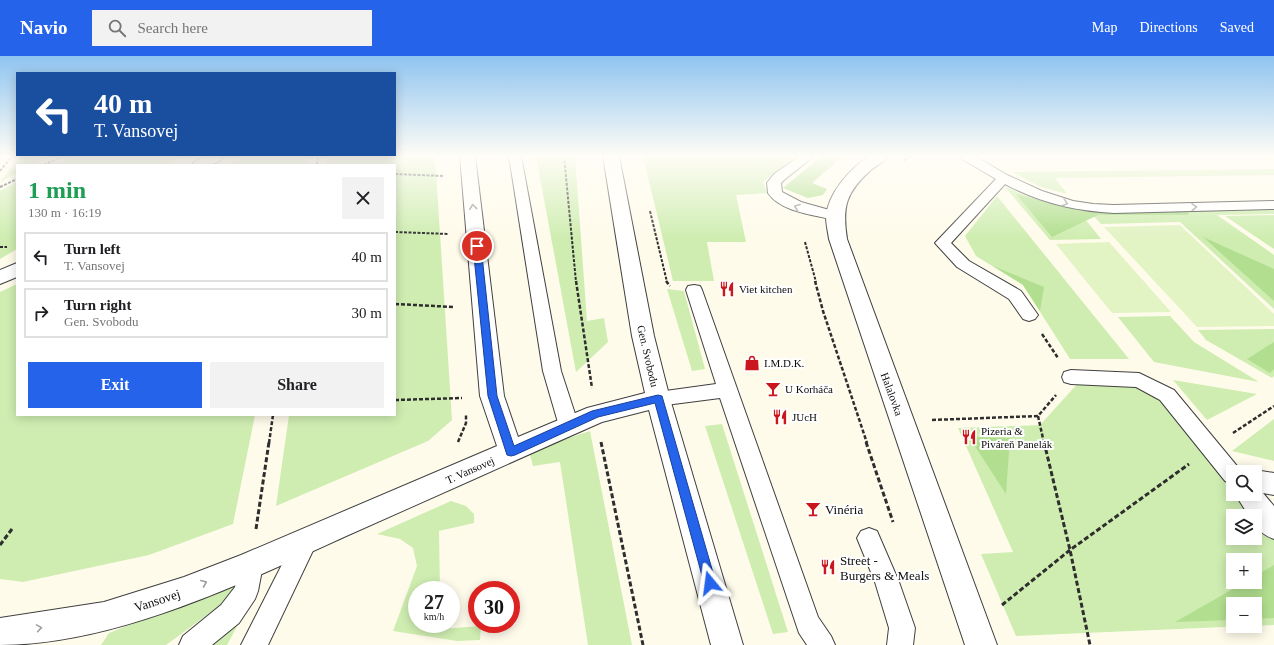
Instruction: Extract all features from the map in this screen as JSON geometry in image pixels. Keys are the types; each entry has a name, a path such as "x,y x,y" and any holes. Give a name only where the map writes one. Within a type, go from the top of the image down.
{"street":[{"path":"470,183 492,396 511,452"},
{"name":"Gen. Svobodu","path":"616,183 643,336 658,399 727,645"},
{"name":"Halalovka","path":"851,183 841,195 835,216 838,239 845,263 981,645"},
{"path":"0,278 16,270"},
{"name":"T. Vansovej","path":"306,540 596,414 658,399"},
{"path":"1262,482 1274,484"},
{"path":"1254,501 1274,527"},
{"name":"Vansovej","path":"0,633 104,617 184,591 306,540"}],"lane":[{"path":"520,183 552,371 569,426"},
{"path":"774,183 777,199 802,208 835,216"},
{"path":"999,183 942,243 963,264 1015,295 1029,315"},
{"path":"1013,183 1042,196 1072,206 1095,209 1274,205"},
{"path":"694,290 808,624 822,645"},
{"path":"1071,377 1140,380 1167,395 1226,466"},
{"path":"658,399 727,390"},
{"path":"868,538 887,582 902,628 900,645"},
{"path":"254,645 306,540"},
{"path":"192,645 230,614 246,591 251,564"}],"path":[{"path":"650,210 668,285 694,290"},
{"path":"396,232 452,234"},
{"path":"805,242 823,311 893,524"},
{"path":"396,304 457,307"},
{"path":"396,400 466,398"},
{"path":"970,613 993,612 1070,550 1211,448 1274,406"},
{"path":"251,564 273,416"},
{"path":"1038,416 1070,550 1090,645"},
{"path":"941,420 1014,418"},
{"path":"0,544 12,529"}],"green space":[{"path":"16,183 16,250 0,259 0,191"},
{"path":"396,183 437,183 452,420 428,441 276,506 289,416 396,416"},
{"path":"541,183 577,183 587,321 604,318 608,342 576,372"},
{"path":"650,183 764,183 767,193 736,195 746,242 707,242 714,281 673,281"},
{"path":"789,183 813,183 827,189 823,195 808,198 783,188"},
{"path":"1034,183 1059,183 1067,194"},
{"path":"1005,187 1032,198 1078,210 1101,239 1050,240"},
{"path":"1016,194 1078,210 1100,212 1187,210 1189,215 1098,215 1052,237"},
{"path":"997,196 1129,359 1070,359 1023,285 976,256 965,236"},
{"path":"1274,207 1274,214 1217,215 1274,255 1274,309 1180,222 1101,224 1089,211"},
{"path":"1274,215 1274,249 1225,216"},
{"path":"1180,225 1274,314 1274,326 1197,327 1104,227"},
{"path":"1203,237 1274,269 1274,301"},
{"path":"1109,242 1171,312 1112,313 1056,244"},
{"path":"993,266 1044,287 1040,311 1023,285"},
{"path":"16,284 16,416 255,416 233,524 149,555 23,582 0,579 0,292"},
{"path":"667,289 684,291 705,369 692,371"},
{"path":"1170,316 1194,342 1259,382 1154,362 1118,317"},
{"path":"1274,329 1274,376 1272,378 1206,340 1198,330"},
{"path":"1274,342 1274,369 1270,373 1247,359"},
{"path":"1173,380 1257,394 1207,420"},
{"path":"1079,382 1137,385 1162,398 1226,478 1226,501 1244,501 1250,509 1226,509 1226,545 1262,545 1262,524 1274,539 1274,625 1262,626 1262,597 1226,597 1226,627 1016,636 981,554 1013,552 958,428 1040,425"},
{"path":"1274,419 1274,461 1232,451"},
{"path":"722,424 788,632 773,634 705,426"},
{"path":"590,431 632,645 588,645 560,462 533,466 529,451"},
{"path":"969,437 1010,438 1006,494"},
{"path":"451,501 466,506 474,514 474,523 439,531 440,581 411,581 417,566 413,548 400,539 377,534"},
{"path":"1274,565 1274,618 1262,619 1262,597 1226,597 1226,620 1175,622 1233,589 1262,589 1262,572"},
{"path":"245,579 237,593 166,645 101,645 109,633"},
{"path":"408,590 408,633 460,633 460,628 468,627 468,633 480,633 480,640 457,641 393,631"},
{"path":"241,619 227,645 212,645"}],"place":[{"name":"Viet kitchen","path":"727,289"},
{"name":"I.M.D.K.","path":"752,363"},
{"name":"U Korháča","path":"773,389"},
{"name":"JUcH","path":"780,417"},
{"name":"Pizeria & Piváreň Panelák","path":"969,437"},
{"name":"Vinéria","path":"813,509"},
{"name":"Street - Burgers & Meals","path":"828,567"}],"route":[{"path":"477,246 492,396 511,452 596,414 632,404 658,399 710,583"}]}
